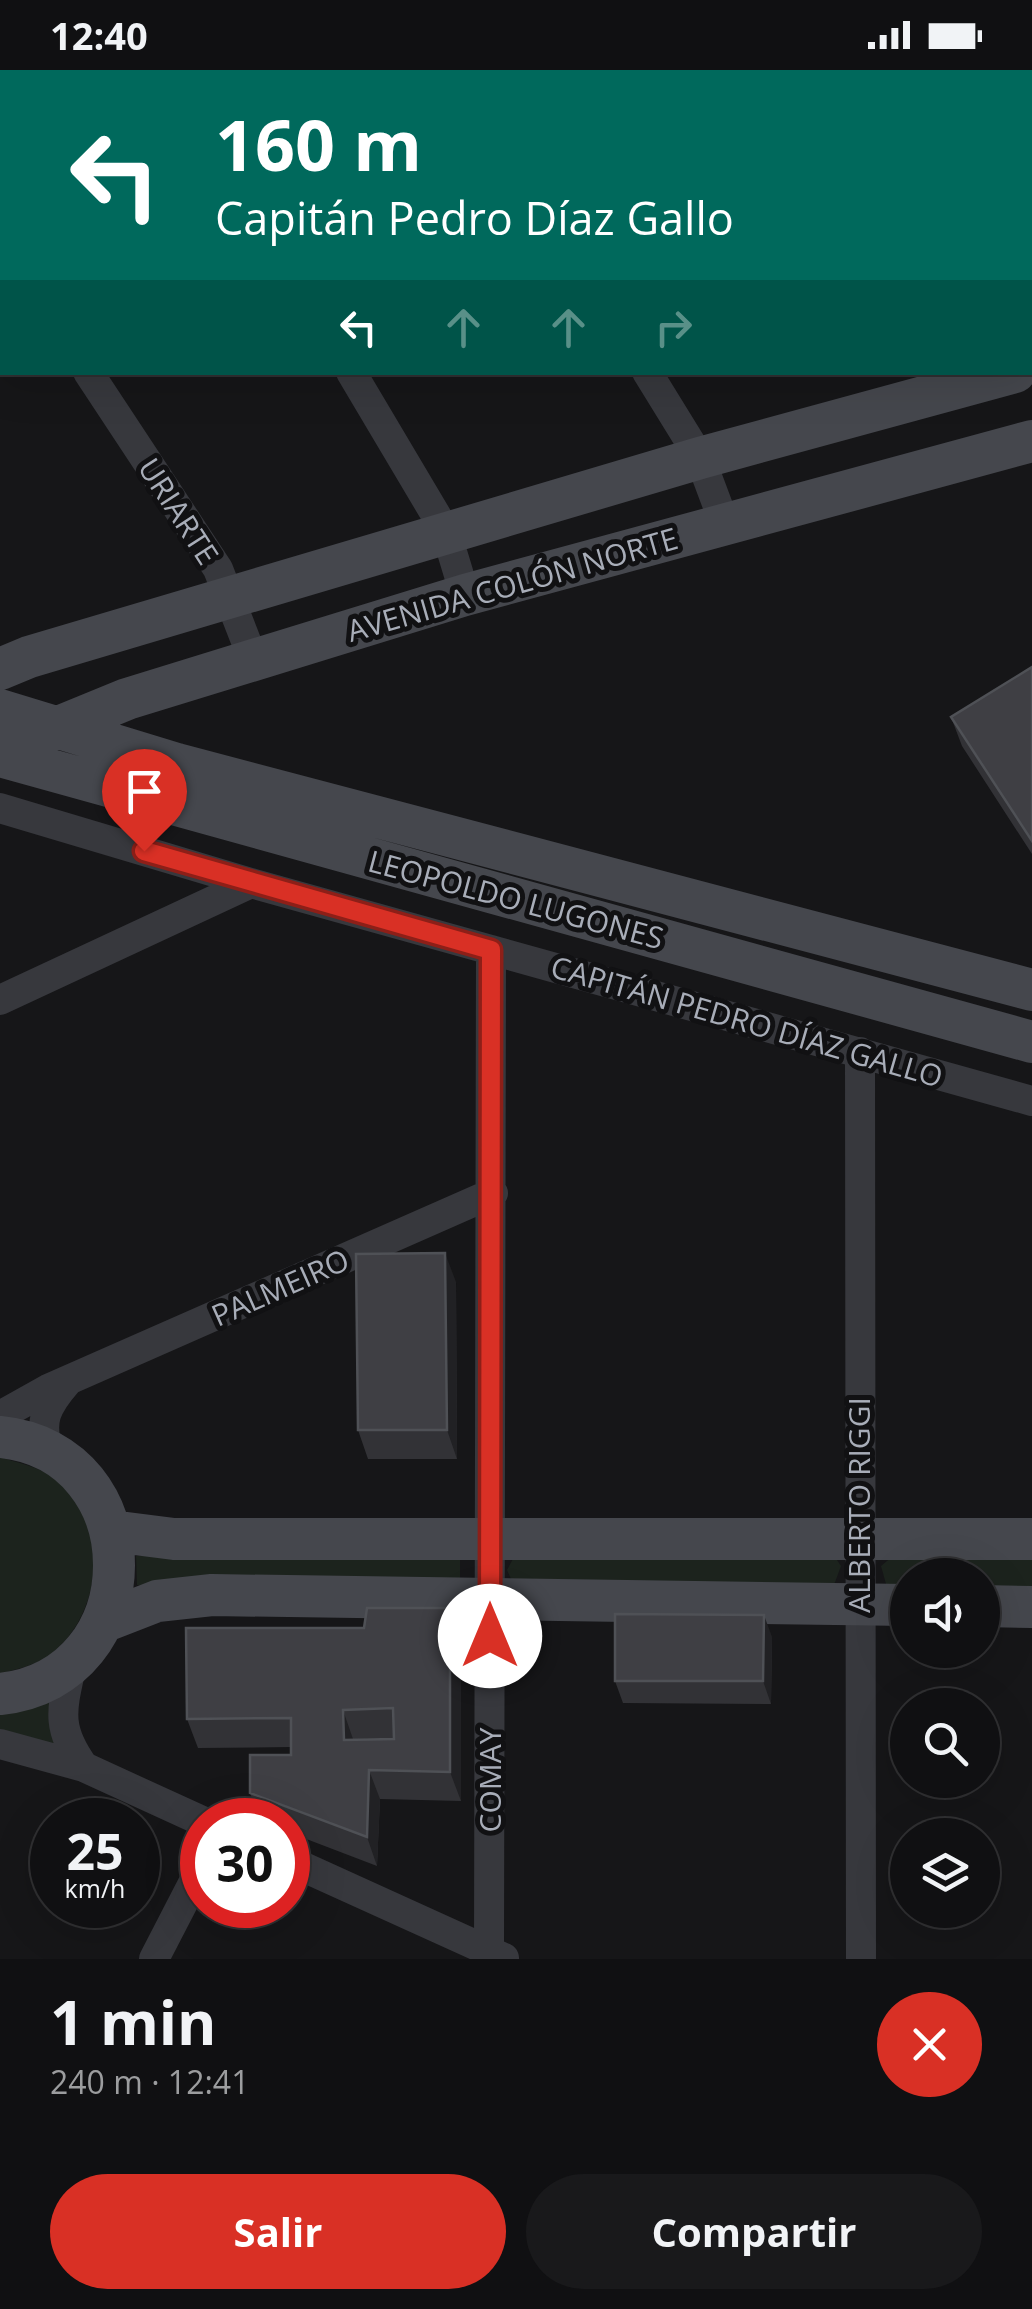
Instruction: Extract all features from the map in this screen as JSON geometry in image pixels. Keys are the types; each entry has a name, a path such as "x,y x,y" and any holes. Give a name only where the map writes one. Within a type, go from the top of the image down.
{"main road":[{"path":"0,670 28,657 230,600 446,532 1004,375"},
{"name":"AVENIDA COLÓN NORTE","path":"0,754 57,726 182,682 465,595 1032,441"},
{"path":"176,764 162,730 170,695 182,682"},
{"name":"LEOPOLDO LUGONES","path":"0,710 176,764 1032,990"},
{"name":"LEOPOLDO LUGONES","path":"0,754 1032,1042"},
{"path":"0,1437 50,1452 77,1472 98,1499 111,1531 113,1592 103,1622 72,1664 46,1681 0,1694"},
{"path":"111,1531 174,1539 1032,1539"},
{"path":"103,1622 157,1601 212,1596 890,1606"},
{"path":"1000,1606 1032,1606"}],"street":[{"name":"URIARTE","path":"90,375 218,569 254,659"},
{"path":"353,375 446,532 465,595"},
{"path":"649,375 700,458 725,525"},
{"name":"CAPITÁN PEDRO DÍAZ GALLO","path":"0,808 251,883 1032,1101"},
{"path":"0,1000 251,883"},
{"name":"COMAY","path":"491,950 489,1540 498,1955"},
{"name":"ALBERTO RIGGI","path":"860,1052 858,1605 862,1959"},
{"name":"PALMEIRO","path":"0,1416 66,1382 493,1193"},
{"path":"50,1452 41,1430 48,1404 66,1382"},
{"path":"72,1664 61,1714 66,1743 84,1767"},
{"path":"0,1744 84,1767 180,1811"},
{"path":"310,1870 498,1955"},
{"path":"154,1959 180,1909"}],"shaded area":[{"path":"0,1457 44,1472 66,1489 82,1511 91,1535 94,1562 83,1613 69,1636 45,1658 0,1674"},
{"path":"446,1553 460,1560 460,1578 443,1588 137,1585 136,1556"},
{"path":"515,1555 837,1560 841,1566 834,1585 511,1579 507,1570"},
{"path":"1032,1556 1032,1593 1000,1592 1000,1558 891,1558"},
{"path":"890,1558 890,1585 886,1584 881,1566"},
{"path":"59,1683 68,1754 0,1735 0,1705"}],"building":[{"path":"1032,667 1032,841 951,717"},
{"path":"445,1253 447,1430 358,1430 356,1254"},
{"path":"367,1608 450,1608 450,1772 369,1770 367,1837 310,1816 310,1798 263,1798 250,1793 250,1755 291,1755 291,1718 187,1719 186,1628 364,1628","holes":["393,1708 394,1739 344,1740 343,1710"]},
{"path":"615,1614 764,1615 763,1681 615,1681"}],"route":[{"path":"144,851 491,950 490,1636"}]}
